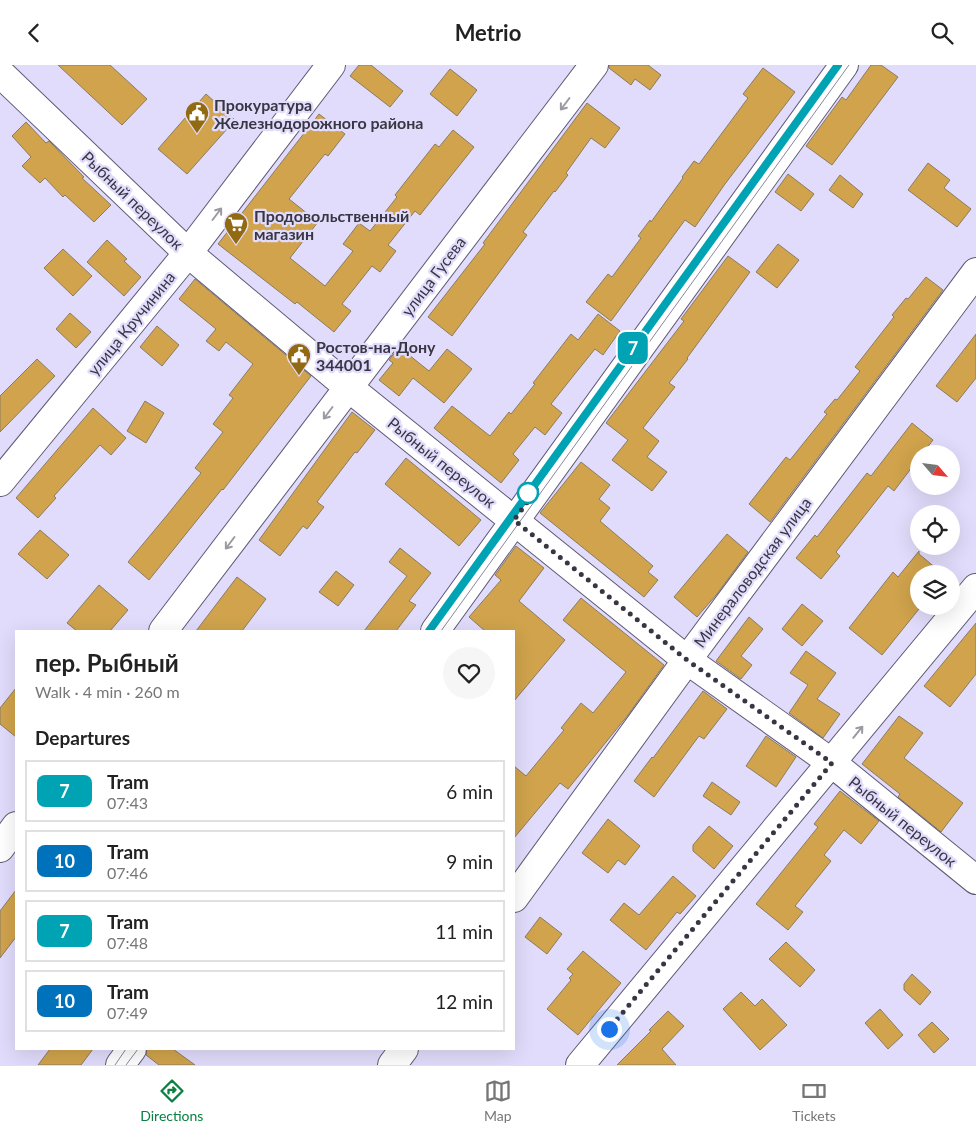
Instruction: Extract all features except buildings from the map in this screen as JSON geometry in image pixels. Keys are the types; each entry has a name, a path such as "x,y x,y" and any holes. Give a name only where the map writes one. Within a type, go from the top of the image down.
{"street":[{"name":"улица Кручинина","path":"0,482 188,253 331,65"},
{"name":"улица Гусева","path":"164,630 594,65"},
{"path":"436,630 844,65"},
{"name":"Рыбный переулок","path":"6,89 188,253 348,387 687,660 832,763 976,880"},
{"name":"Минераловодская улица","path":"515,897 687,660 976,272"},
{"path":"580,1065 976,588"},
{"path":"0,848 15,827"},
{"path":"120,1065 131,1050"},
{"path":"392,1065 403,1050"}],"tram line":[{"path":"430,630 838,65"},
{"name":"7","path":"430,630 838,65"},
{"path":"442,630 849,65"},
{"path":"115,1065 125,1050"},
{"path":"126,1065 137,1050"}],"place":[{"name":"Прокуратура Железнодорожного района","path":"197,134"},
{"name":"Продовольственный магазин","path":"236,245"},
{"name":"Ростов-на-Дону 344001","path":"299,376"}],"route":[{"path":"528,493 537,489 514,520 687,660 832,763 609,1029"}]}
